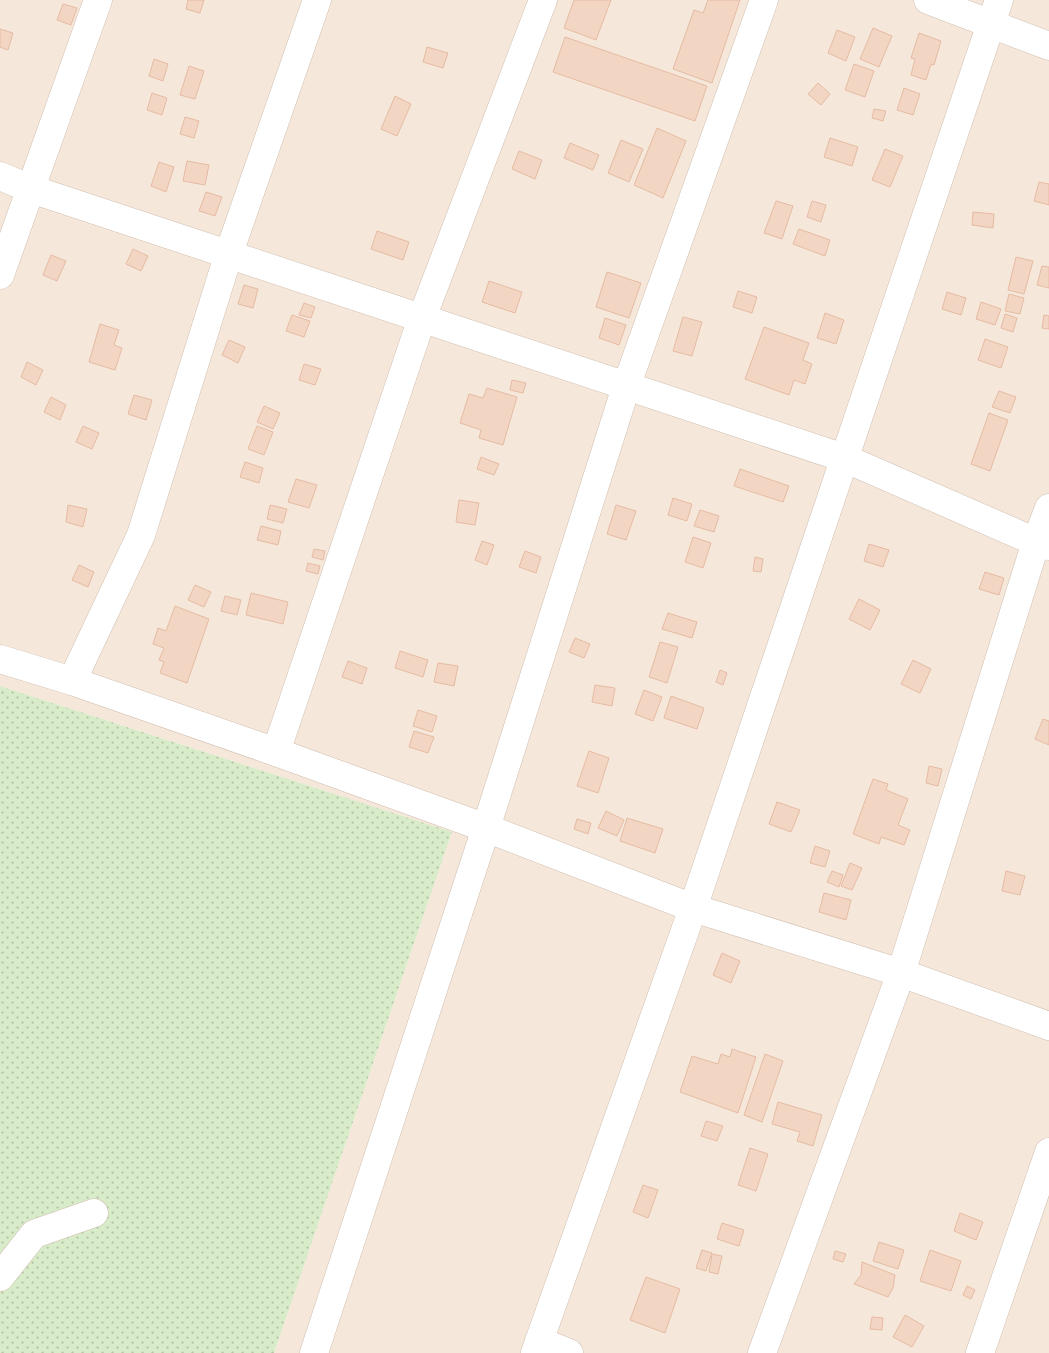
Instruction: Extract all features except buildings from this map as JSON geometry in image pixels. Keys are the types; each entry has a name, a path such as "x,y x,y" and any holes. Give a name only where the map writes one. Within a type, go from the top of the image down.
{"street":[{"path":"0,275 98,0"},
{"path":"72,681 141,535 228,253 317,0"},
{"path":"276,752 422,318 543,0"},
{"path":"314,1353 486,828 626,387 764,0"},
{"path":"928,0 995,12 1049,46"},
{"path":"570,1353 537,1347 693,908 995,12"},
{"path":"0,176 31,189 844,458 1042,544"},
{"path":"762,1353 901,973 1042,544 1049,508"},
{"path":"0,659 72,681 276,752 486,828 693,908 901,973 1049,1026"},
{"path":"980,1353 1049,1152"},
{"path":"0,1277 34,1234 94,1213"}],"shaded area":[{"path":"0,0 1049,0 1049,1353 274,1353 452,832 0,686"}],"green space":[{"path":"0,686 452,832 274,1353 0,1353"}]}
